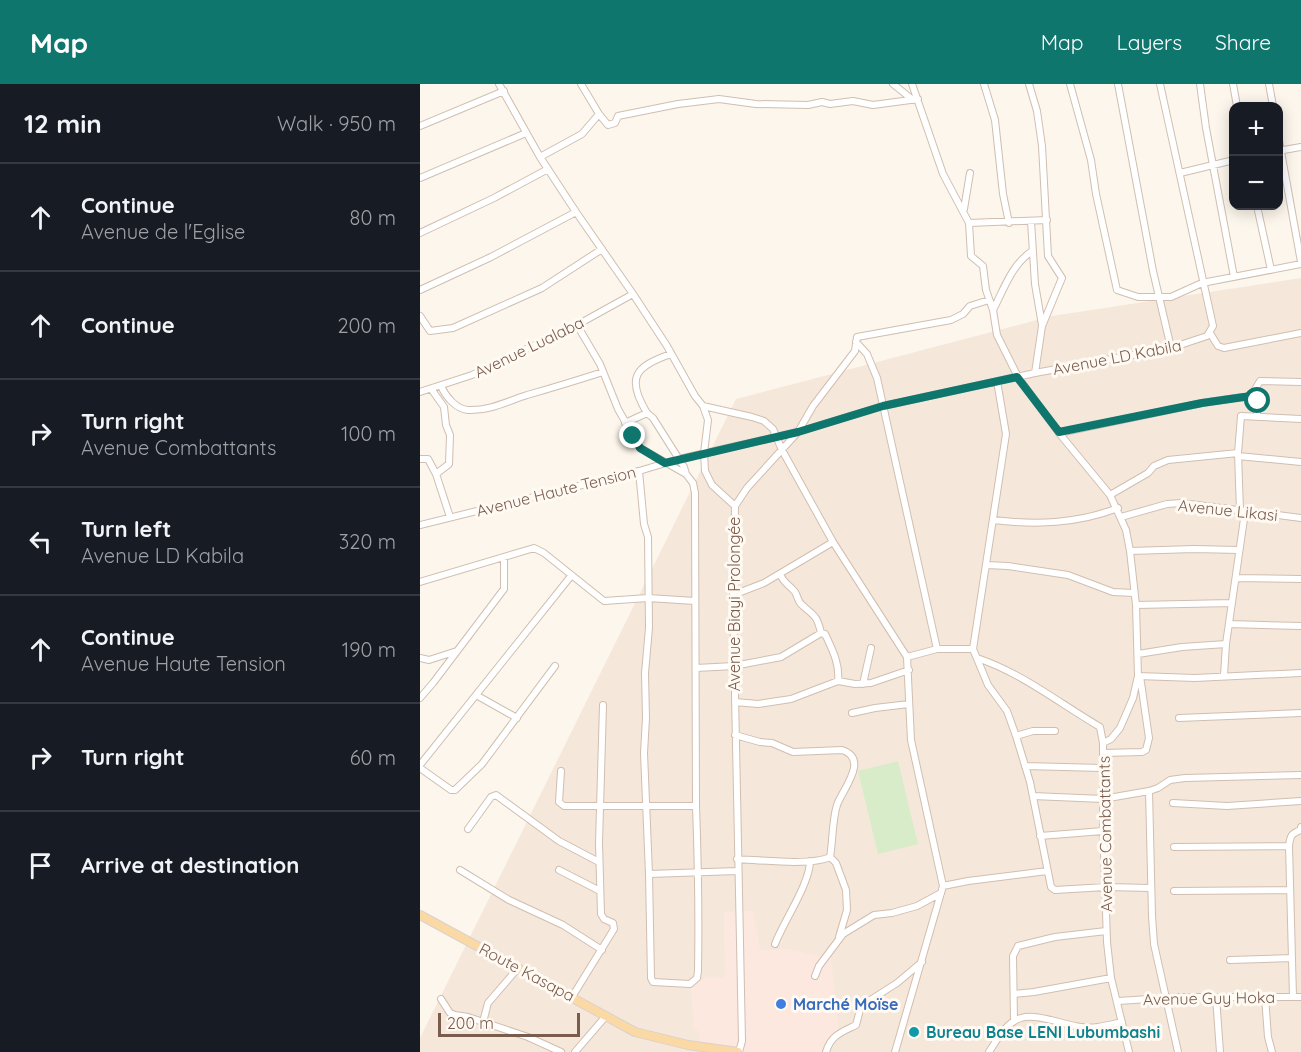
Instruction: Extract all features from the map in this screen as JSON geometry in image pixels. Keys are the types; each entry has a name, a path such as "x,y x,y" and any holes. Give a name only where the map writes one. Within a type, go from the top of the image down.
{"main road":[{"name":"Route Kasapa","path":"420,915 635,1032 653,1038 738,1052"}],"street":[{"name":"Avenue Biayi Prolongée","path":"499,84 540,157 633,294 703,406 708,420 704,453 705,471 712,485 735,506 733,595 742,1041 738,1052"},
{"path":"581,84 599,114 610,125 615,123 618,116 678,104 719,99 756,105 808,105 853,101 873,105 915,99"},
{"path":"893,84 915,99"},
{"path":"912,84 915,99 943,174 969,223 1047,220"},
{"path":"984,84 995,120 1002,188 1009,223"},
{"path":"1029,84 1040,131 1048,256 1062,278 1042,326 1035,373"},
{"path":"1070,84 1091,160 1117,290 1138,297 1174,297 1202,283 1301,263 1281,156"},
{"path":"1118,84 1171,348"},
{"path":"1160,84 1213,326 1210,333 1218,346 1224,348 1301,333"},
{"path":"1200,84 1234,277"},
{"path":"1233,84 1236,102"},
{"path":"1269,84 1272,102"},
{"path":"420,126 504,91"},
{"path":"540,157 582,134 599,114"},
{"path":"420,178 526,134"},
{"path":"1283,150 1301,147"},
{"path":"1180,173 1229,161"},
{"path":"420,233 548,169"},
{"path":"963,209 970,173"},
{"path":"1258,210 1271,270"},
{"path":"420,290 491,257 576,212"},
{"path":"1031,221 1035,284 1042,326"},
{"name":"Avenue Combattants","path":"969,223 971,256 983,266 986,290 993,310 997,335 1017,377 1110,495 1118,508 1131,551 1139,676 1120,729 1111,739 1103,743 1102,768 1106,931 1112,978 1129,1052"},
{"path":"420,316 430,331 453,328 542,288 602,249"},
{"path":"993,310 1013,269 1032,251"},
{"name":"Avenue Lualaba","path":"420,392 432,390 472,375 577,325 633,294"},
{"path":"856,340 951,320 963,314 970,306 990,300"},
{"path":"577,325 603,372 625,423 640,448 686,474"},
{"name":"Avenue LD Kabila","path":"798,432 883,406 1035,373 1171,348 1203,339 1210,333"},
{"path":"856,340 867,354 877,378 938,649"},
{"path":"735,506 747,488 798,432 813,406 855,351 856,340"},
{"path":"639,471 644,524 648,537 645,753 651,978 657,983 683,985 690,984 697,978 695,494 693,483 679,459 641,403 636,378 637,373 645,365 671,354"},
{"path":"441,386 446,396 452,401 461,408 471,410 501,406 525,396 603,372"},
{"path":"998,381 1006,430 973,649 988,685 1007,711 1016,736 1033,796 1051,887 1055,890 1106,887 1151,888"},
{"path":"1251,396 1260,381 1301,382"},
{"path":"432,390 443,404 450,435 451,461 436,474"},
{"path":"1059,432 1202,403 1251,396 1258,398 1257,416"},
{"path":"703,406 764,421 773,429 782,450 833,542 907,657 911,740 942,890 895,1052"},
{"path":"625,423 647,413"},
{"path":"1224,675 1242,511 1238,454 1240,416 1301,419"},
{"name":"Avenue Haute Tension","path":"420,525 679,459 798,432"},
{"path":"1110,495 1148,473 1154,466 1168,460 1238,454 1301,462"},
{"path":"420,459 428,459 436,474 450,517"},
{"name":"Avenue Likasi","path":"1121,518 1175,503 1191,503 1301,518"},
{"path":"993,520 1053,523 1096,516 1118,508"},
{"path":"733,595 764,583 833,542"},
{"path":"420,582 534,548 544,553 604,601 648,598 695,601"},
{"path":"1131,551 1239,550"},
{"path":"420,698 504,590 504,558"},
{"path":"986,565 1068,575 1113,592 1134,593"},
{"path":"780,574 783,582 794,590 802,606 814,614 818,621 821,633 825,634 834,654 839,670 838,681"},
{"path":"555,666 482,764 455,790 451,790 420,766 571,576"},
{"path":"1236,578 1301,579"},
{"path":"1136,605 1232,603"},
{"path":"1229,624 1301,626"},
{"path":"696,668 734,666 781,657 821,633"},
{"path":"1138,654 1182,647 1226,644"},
{"path":"863,684 871,648"},
{"path":"907,657 938,649 973,649"},
{"path":"420,658 429,660 459,650"},
{"path":"977,658 999,665 1028,681 1100,727 1103,743"},
{"path":"735,702 758,704 791,699 838,681 871,683 909,670"},
{"path":"1103,753 1142,752 1148,746 1149,738 1139,676 1195,678 1301,673"},
{"path":"476,695 517,718"},
{"path":"852,713 909,704"},
{"path":"572,997 612,934 614,926 601,916 599,862 603,705"},
{"path":"1179,718 1301,713"},
{"path":"1016,736 1034,731 1055,731"},
{"path":"735,735 772,743 793,752 842,750 852,755 854,766 851,777 837,804 830,857"},
{"path":"1025,766 1102,768"},
{"path":"561,771 558,796 561,804 696,806"},
{"path":"1033,796 1103,799 1149,791 1170,780 1185,778 1301,775"},
{"path":"1149,791 1154,944 1178,1052"},
{"path":"468,829 491,797 496,795 554,838 599,862"},
{"path":"1173,803 1227,806 1301,801"},
{"path":"1293,996 1289,846 1290,836 1301,830 1301,827"},
{"path":"1040,836 1103,831"},
{"path":"1174,847 1289,846"},
{"path":"737,859 810,861 830,857"},
{"path":"814,976 839,937 847,910 846,890 836,863 830,857"},
{"path":"775,944 807,878 810,861"},
{"path":"460,870 509,900 562,925 602,950"},
{"path":"559,870 600,891"},
{"path":"649,874 737,871"},
{"path":"839,937 874,915 917,906 942,890 968,880 1047,871"},
{"path":"1174,891 1290,890"},
{"path":"1291,911 1301,911"},
{"path":"1014,1022 1013,956 1018,946 1055,937 1106,931"},
{"path":"1230,960 1292,958"},
{"path":"826,1052 837,1033 856,1025 861,1006 897,983 922,961"},
{"path":"483,1022 489,1003 518,968"},
{"path":"1014,994 1034,993 1112,978"},
{"name":"Avenue Guy Hoka","path":"1118,1001 1165,997 1301,997"},
{"path":"1216,997 1220,1052"},
{"path":"1264,997 1272,1052"},
{"path":"441,999 450,1012 528,1037 561,1052"},
{"path":"575,1052 606,1016"},
{"path":"989,1052 996,1049 1000,1035 1020,1018 1033,1017 1088,1028 1122,1022"}],"shaded area":[{"path":"1301,278 1301,1052 420,1052 420,1038 736,399 1052,316"},
{"path":"753,911 760,950 789,949 831,959 838,1027 828,1052 698,1051 700,1032 694,1029 691,987 707,977 725,978 724,912"}],"green space":[{"path":"898,761 918,844 878,854 858,771"}],"place":[{"name":"Marché Moïse","path":"781,1004"},
{"name":"Bureau Base LENI Lubumbashi","path":"914,1032"}],"route":[{"path":"633,436 640,448 665,463 798,432 883,406 1017,377 1059,432 1202,403 1251,396 1257,397 1258,401"}]}
